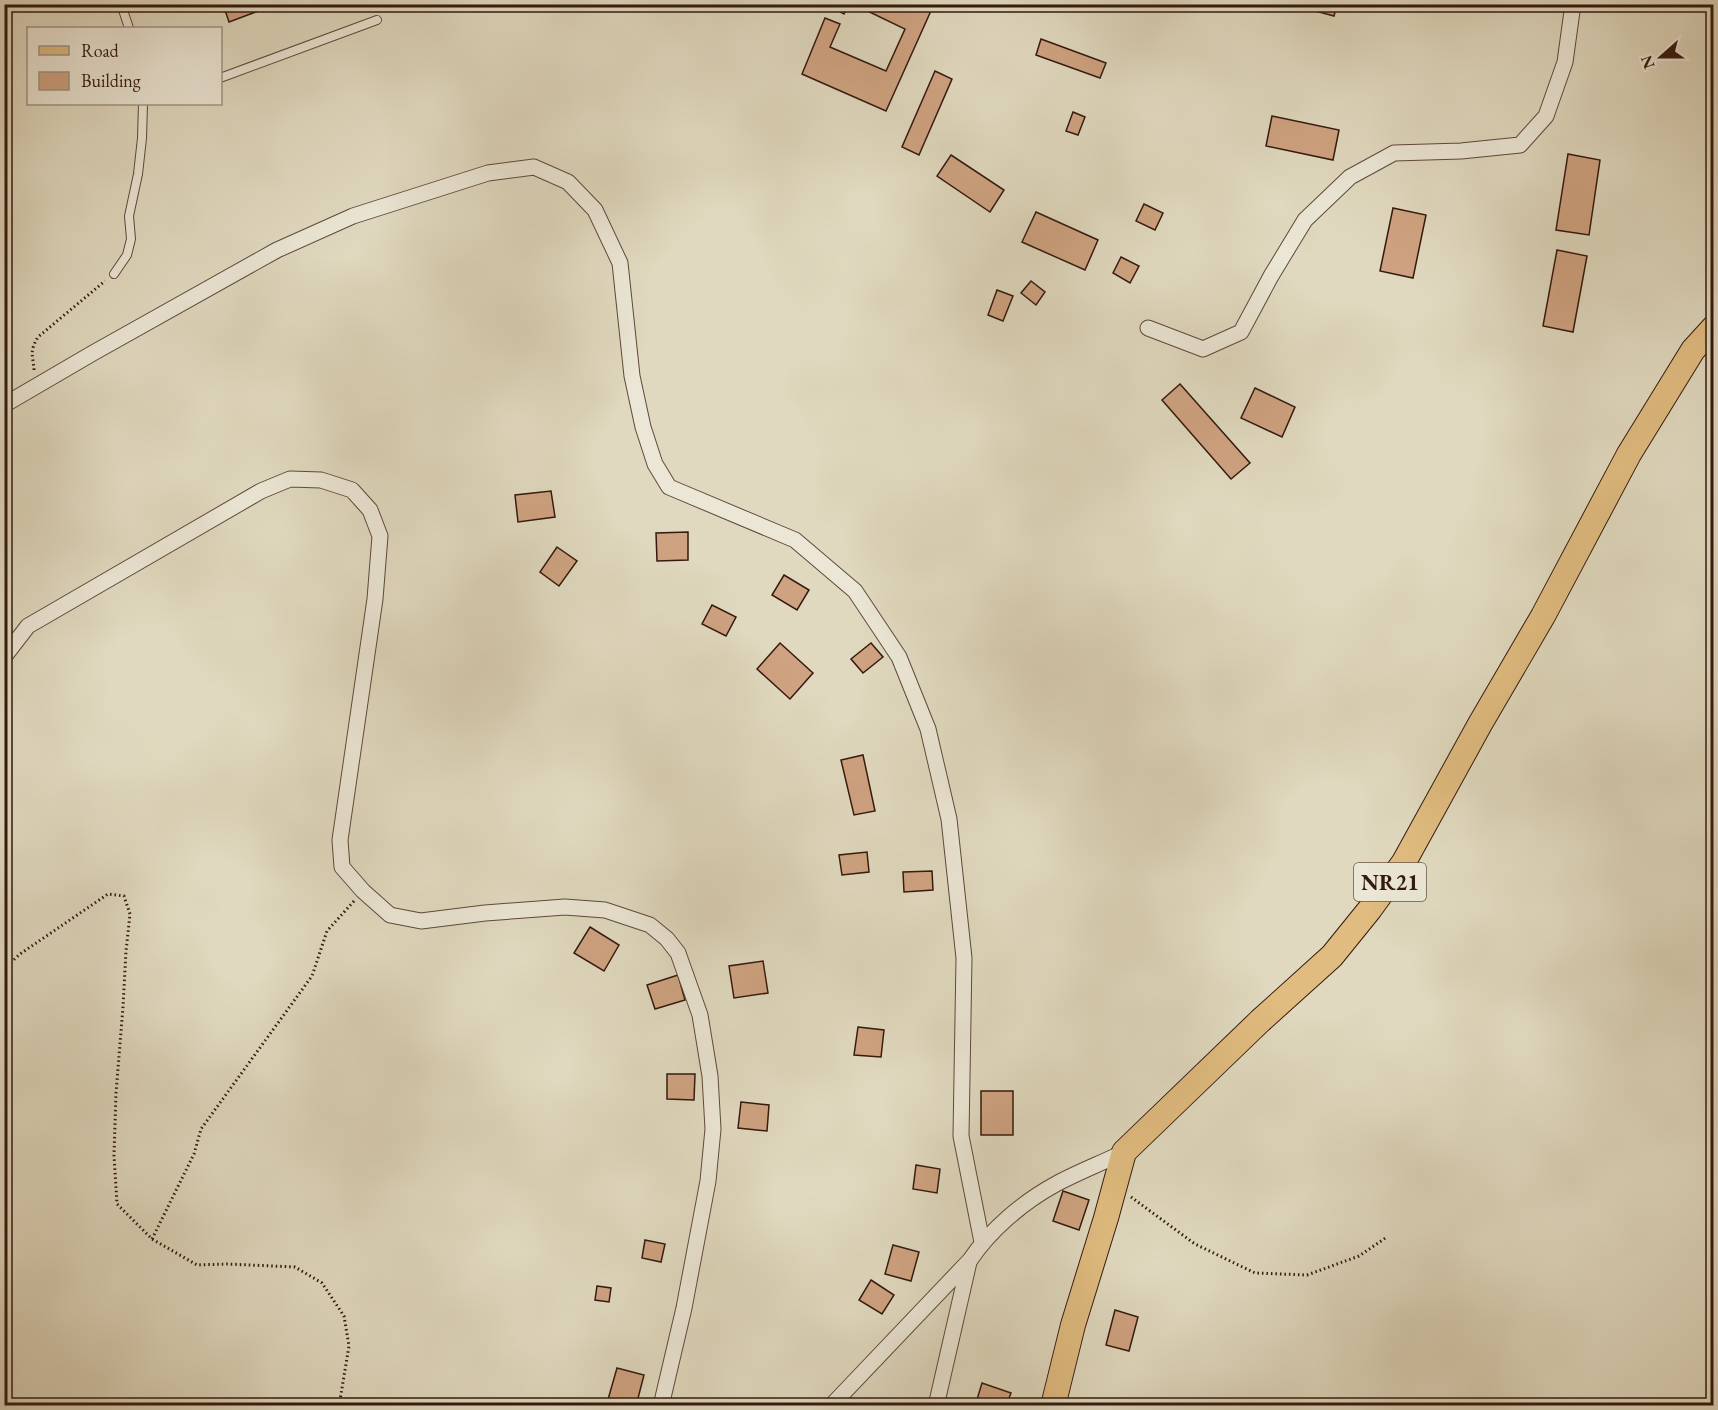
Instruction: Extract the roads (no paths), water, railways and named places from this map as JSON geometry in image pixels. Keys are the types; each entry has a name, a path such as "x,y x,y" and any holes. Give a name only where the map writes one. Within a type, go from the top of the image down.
{"main road":[{"name":"NR21","path":"1124,1152 1260,1021 1332,956 1404,862 1543,616 1629,454 1693,350 1713,327"},
{"path":"1053,1406 1073,1325 1124,1152"}],"street":[{"path":"1148,328 1203,349 1241,332 1305,220 1350,177 1394,153 1461,151 1520,145 1546,116 1565,62 1573,4"},
{"path":"4,405 277,250 353,216 488,173 534,167 568,182 595,210 620,263 632,376 643,427 655,464 669,487 795,540 855,591 899,657 928,729 949,819 963,946 961,1137 982,1242"},
{"path":"4,657 28,626 261,491 290,479 321,480 352,490 370,510 380,536 375,599 340,840 342,867 363,891 390,915 422,921 485,913 565,907 605,910 650,925 667,939 678,953 700,1015 710,1076 713,1129 706,1193 684,1308 661,1406"},
{"path":"831,1406 970,1260 982,1242 1016,1212 1056,1184 1124,1152"},
{"path":"936,1406 970,1260"}],"lane":[{"path":"121,4 129,27"},
{"path":"222,77 377,20"},
{"path":"114,274 127,255 131,240 129,216 138,174 143,105"}]}
